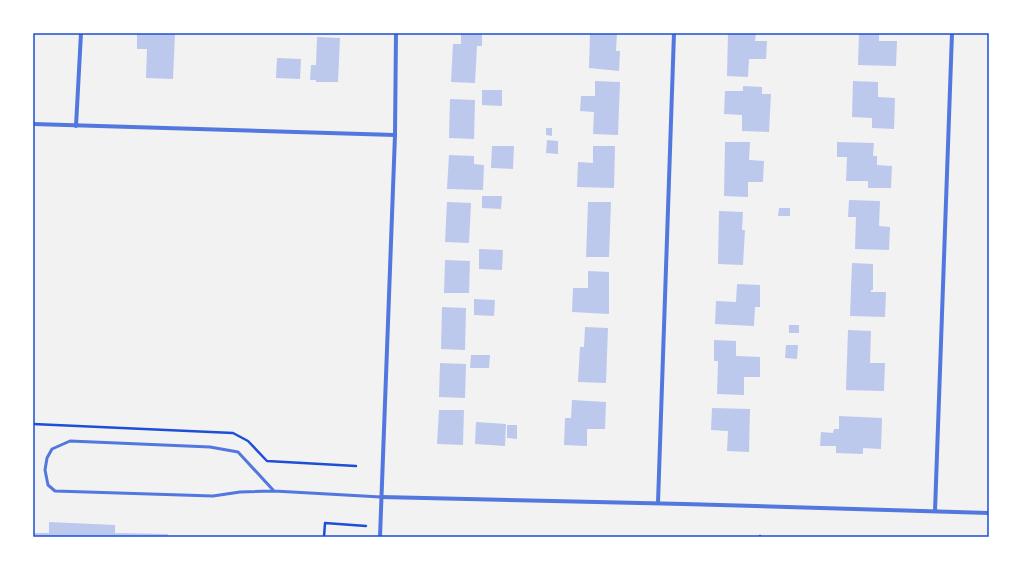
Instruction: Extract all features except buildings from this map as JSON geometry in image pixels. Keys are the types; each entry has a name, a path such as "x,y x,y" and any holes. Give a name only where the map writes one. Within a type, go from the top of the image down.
{"street":[{"path":"76,126 82,33"},
{"path":"380,537 394,135 396,33"},
{"path":"658,504 674,33"},
{"path":"935,511 952,33"},
{"path":"33,124 394,135"},
{"path":"381,496 989,513"}],"lane":[{"path":"274,491 238,452 210,447 70,441 52,449 47,458 45,470 48,485 55,491 213,496 240,492 274,491 381,496"}],"path":[{"path":"324,537 325,523 366,526"}]}
